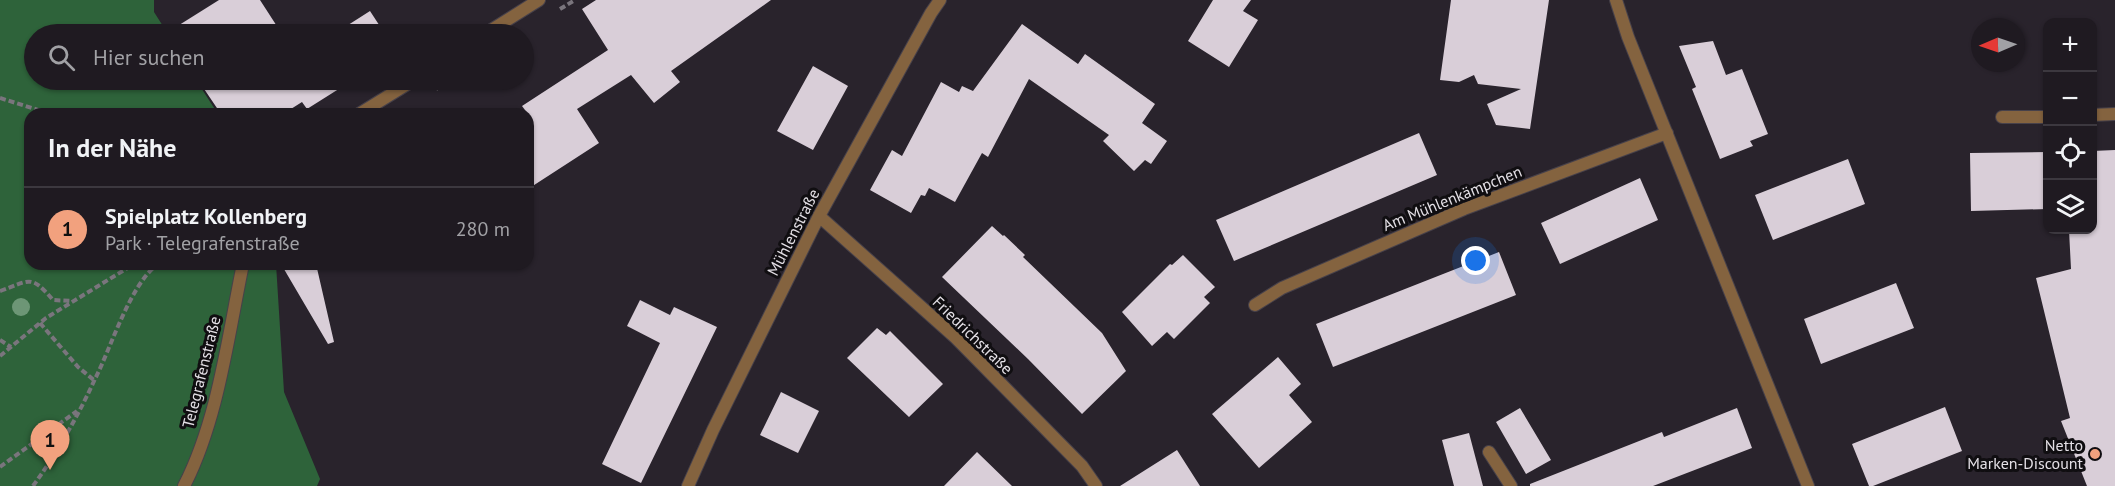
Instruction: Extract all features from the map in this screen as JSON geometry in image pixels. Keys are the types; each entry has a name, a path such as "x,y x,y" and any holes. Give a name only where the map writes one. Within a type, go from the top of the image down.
{"street":[{"path":"501,24 539,0"},
{"name":"Mühlenstraße","path":"688,486 713,430 819,216 930,13 940,0"},
{"path":"1616,0 1628,37 1804,485"},
{"path":"369,108 398,90"},
{"path":"2097,115 2115,114"},
{"path":"2002,117 2043,117"},
{"name":"Am Mühlenkämpchen","path":"1255,305 1282,288 1464,209 1667,133"},
{"name":"Friedrichstraße","path":"819,216 956,338 1082,466 1096,486"},
{"name":"Telegrafenstraße","path":"184,486 206,428 221,373 242,270"},
{"path":"1489,452 1511,486"}],"path":[{"path":"0,98 32,108"},
{"path":"0,356 40,323 124,270"},
{"path":"33,486 47,467 95,381 130,303 149,270"},
{"path":"0,291 31,281 39,284 53,300 73,301"},
{"path":"40,323 78,367 95,381"},
{"path":"0,340 11,347"},
{"path":"0,466 79,409"}],"green space":[{"path":"0,0 154,0 154,12 162,24 24,24 24,90 202,90 214,108 24,108 24,270 276,270 284,392 320,479 317,486 0,486"}],"building":[{"path":"219,0 260,0 276,24 181,24"},
{"path":"596,0 771,0 671,71 680,82 654,103 631,75 577,109 599,143 534,185 534,108 522,106 608,50 582,9"},
{"path":"1213,0 1251,0 1243,11 1258,20 1229,67 1188,41"},
{"path":"1451,0 1549,0 1530,129 1496,125 1487,104 1521,89 1478,84 1474,75 1459,82 1440,80"},
{"path":"370,11 378,24 350,24"},
{"path":"1022,24 1078,64 1085,54 1155,104 1142,123 1167,141 1151,164 1145,160 1134,171 1103,141 1109,135 1029,79 988,157 982,153 955,202 929,188 925,196 921,195 911,213 870,190 892,150 902,156 941,82 959,92 962,86 973,91"},
{"path":"1713,41 1726,75 1742,69 1768,134 1750,141 1753,146 1720,159 1692,89 1696,87 1679,46"},
{"path":"813,66 848,86 813,150 777,131"},
{"path":"205,90 337,90 309,108 302,102 292,108 217,108"},
{"path":"1419,133 1437,175 1234,261 1216,220"},
{"path":"2115,150 2115,486 2087,486 2061,421 2070,418 2036,278 2071,269 2069,234 2097,234 2097,151"},
{"path":"2043,152 2043,209 1971,211 1970,153"},
{"path":"1848,159 1865,204 1773,240 1755,195"},
{"path":"1640,178 1658,220 1560,264 1541,223"},
{"path":"992,226 1025,255 1023,257 1102,333 1126,371 1082,414 942,277"},
{"path":"1499,252 1516,295 1333,367 1316,324"},
{"path":"1183,255 1215,287 1204,297 1210,303 1174,339 1167,332 1152,346 1122,312 1170,264 1172,265"},
{"path":"285,270 317,270 334,342 328,344"},
{"path":"1896,283 1914,328 1821,364 1804,319"},
{"path":"640,300 670,315 674,307 717,327 641,483 602,464 660,343 627,326"},
{"path":"877,328 886,335 890,331 943,384 909,417 847,358"},
{"path":"1278,357 1301,384 1289,395 1312,422 1259,468 1212,414"},
{"path":"781,392 819,411 798,453 760,435"},
{"path":"1945,407 1962,451 1869,486 1852,444"},
{"path":"1520,408 1551,460 1526,474 1496,422"},
{"path":"1737,408 1752,448 1653,486 1530,486 1530,484 1662,432 1664,437"},
{"path":"1469,433 1483,486 1454,486 1442,440"},
{"path":"1177,450 1200,486 1120,486"},
{"path":"977,452 1012,486 944,486"}],"place":[{"name":"Netto Marken-Discount","path":"2095,454"},
{"name":"Spielplatz Kollenberg","path":"50,470"}]}
